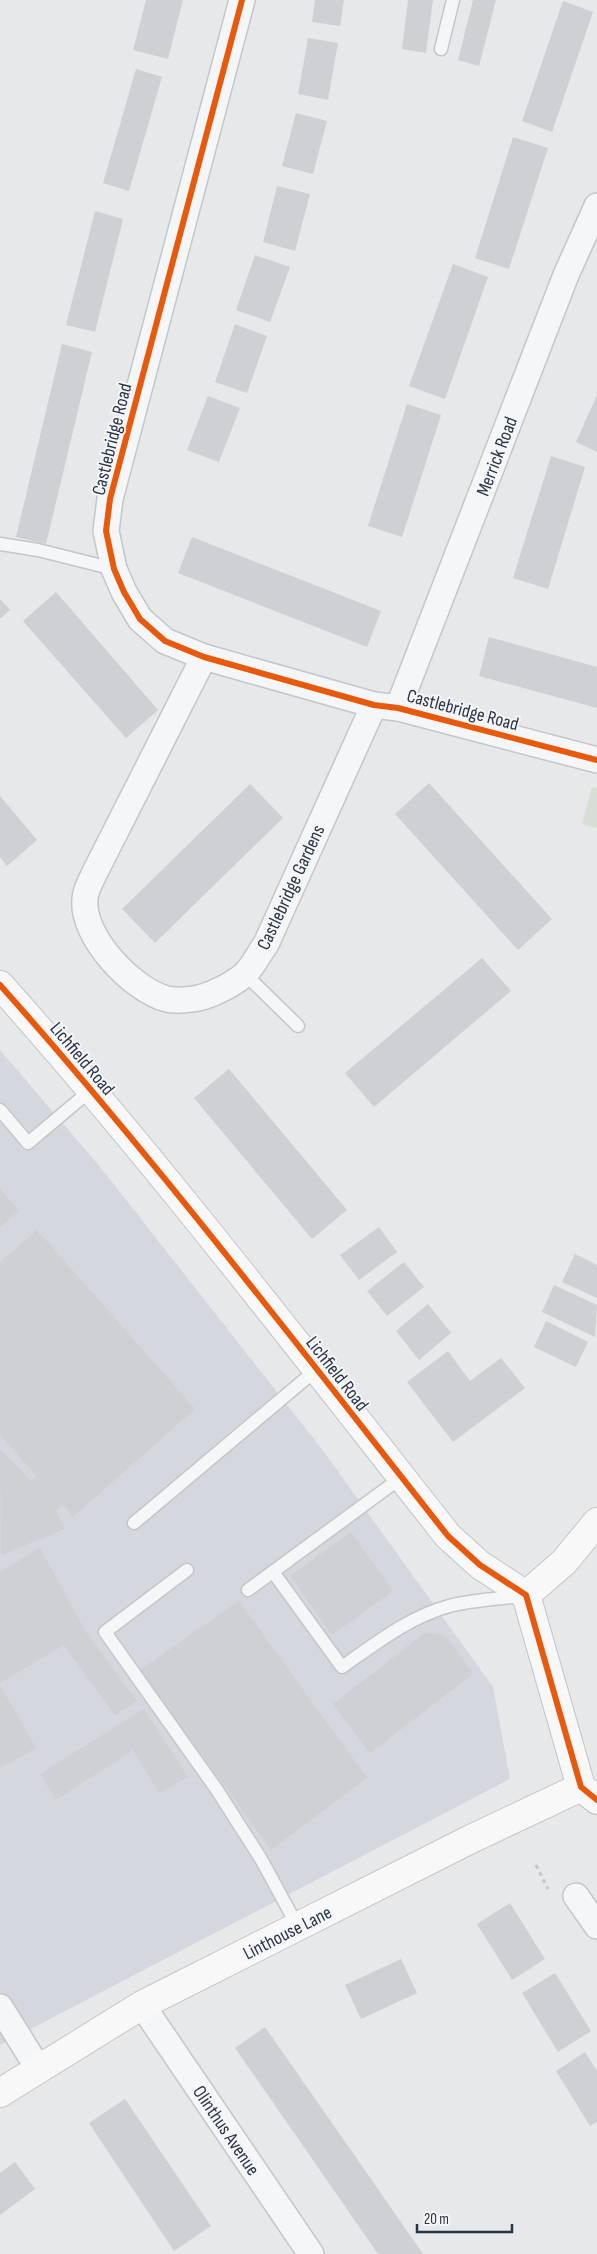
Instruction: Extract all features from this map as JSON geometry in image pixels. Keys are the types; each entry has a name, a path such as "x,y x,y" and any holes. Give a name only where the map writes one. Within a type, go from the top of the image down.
{"main road":[{"name":"Lichfield Road","path":"0,985 92,1090 448,1536 480,1565 526,1595"},
{"path":"589,1794 526,1595 564,1562 597,1522"},
{"name":"Linthouse Lane","path":"0,2093 142,2005 469,1840 589,1794"}],"street":[{"name":"Castlebridge Road","path":"242,0 110,499 106,531 114,569 124,592 140,618 165,641 204,657 597,760"},
{"name":"Merrick Road","path":"386,706 566,275 597,206"},
{"name":"Castlebridge Gardens","path":"204,657 94,874 85,898 88,924 100,945 114,963 143,988 167,999 194,999 215,992 245,974 266,944 386,706"},
{"path":"576,1896 597,1926"},
{"name":"Olinthus Avenue","path":"142,2005 311,2254"},
{"path":"0,2006 38,2068"}],"lane":[{"path":"441,49 453,0"},
{"path":"0,544 38,550 114,569"},
{"path":"245,974 298,1026"},
{"path":"0,1110 28,1143 92,1090"},
{"path":"134,1523 316,1370"},
{"path":"248,1590 402,1477"},
{"path":"187,1570 105,1632 222,1797 261,1859 298,1927"},
{"path":"273,1572 342,1666 405,1624 423,1615 449,1606 526,1595"}],"shaded area":[{"path":"592,787 597,788 597,828 582,824"},
{"path":"0,1050 101,1168 324,1452 493,1687 510,1779 0,2045"}],"building":[{"path":"146,0 183,0 168,59 133,50"},
{"path":"315,0 344,0 340,26 312,22"},
{"path":"408,0 433,0 426,53 402,49"},
{"path":"473,0 496,0 479,66 458,60"},
{"path":"563,1 593,12 552,132 522,121"},
{"path":"308,38 338,43 328,100 298,94"},
{"path":"136,69 162,77 129,191 103,183"},
{"path":"296,113 327,121 313,174 282,166"},
{"path":"513,137 548,148 509,269 475,258"},
{"path":"277,186 310,194 295,251 263,242"},
{"path":"95,211 123,219 95,332 66,325"},
{"path":"255,255 290,267 270,322 236,310"},
{"path":"453,264 488,277 445,399 409,386"},
{"path":"235,324 267,336 247,393 215,382"},
{"path":"62,344 92,352 46,544 16,537"},
{"path":"597,395 597,452 576,442"},
{"path":"208,396 240,408 219,462 187,450"},
{"path":"407,404 441,415 402,537 368,526"},
{"path":"551,456 585,467 548,589 513,578"},
{"path":"192,537 381,611 367,647 178,573"},
{"path":"56,592 158,710 126,738 23,621"},
{"path":"0,599 10,610 0,619"},
{"path":"489,637 597,667 597,708 479,676"},
{"path":"429,783 552,919 518,950 395,814"},
{"path":"250,784 283,818 155,943 122,909"},
{"path":"0,796 37,840 7,866 0,857"},
{"path":"482,958 511,991 374,1107 345,1073"},
{"path":"229,1069 347,1210 312,1239 194,1098"},
{"path":"0,1189 19,1211 0,1227"},
{"path":"379,1227 397,1252 359,1280 340,1255"},
{"path":"37,1230 195,1409 73,1517 62,1504 56,1511 65,1529 1,1555 0,1449 31,1481 37,1476 0,1435 0,1262"},
{"path":"575,1254 597,1265 597,1298 562,1282"},
{"path":"404,1262 424,1287 387,1316 367,1291"},
{"path":"554,1285 597,1305 595,1337 542,1312"},
{"path":"428,1304 451,1333 419,1360 396,1331"},
{"path":"546,1321 588,1342 576,1367 534,1347"},
{"path":"448,1351 470,1381 501,1358 525,1388 453,1442 407,1382"},
{"path":"351,1532 393,1591 332,1635 290,1576"},
{"path":"40,1548 86,1632 137,1701 115,1715 64,1645 0,1683 0,1572"},
{"path":"239,1601 367,1778 271,1850 140,1670"},
{"path":"426,1632 446,1636 473,1674 370,1753 333,1704"},
{"path":"0,1685 36,1748 0,1768"},
{"path":"144,1709 188,1777 159,1793 133,1750 56,1800 40,1774"},
{"path":"510,1903 545,1959 512,1980 477,1924"},
{"path":"401,1959 417,1993 361,2019 345,1985"},
{"path":"555,1973 591,2031 558,2052 522,1993"},
{"path":"265,2027 423,2254 378,2254 235,2048"},
{"path":"585,2052 597,2071 597,2122 590,2126 556,2071"},
{"path":"125,2099 211,2226 174,2251 89,2123"},
{"path":"15,2162 35,2189 0,2215 0,2173"}],"cycle path":[{"path":"242,0 110,499 106,531 114,569 124,592 140,619 165,641 204,657 374,705 398,708 597,760"},
{"path":"0,985 116,1119 283,1326 448,1536 480,1565 526,1595 581,1787 597,1800"}]}
